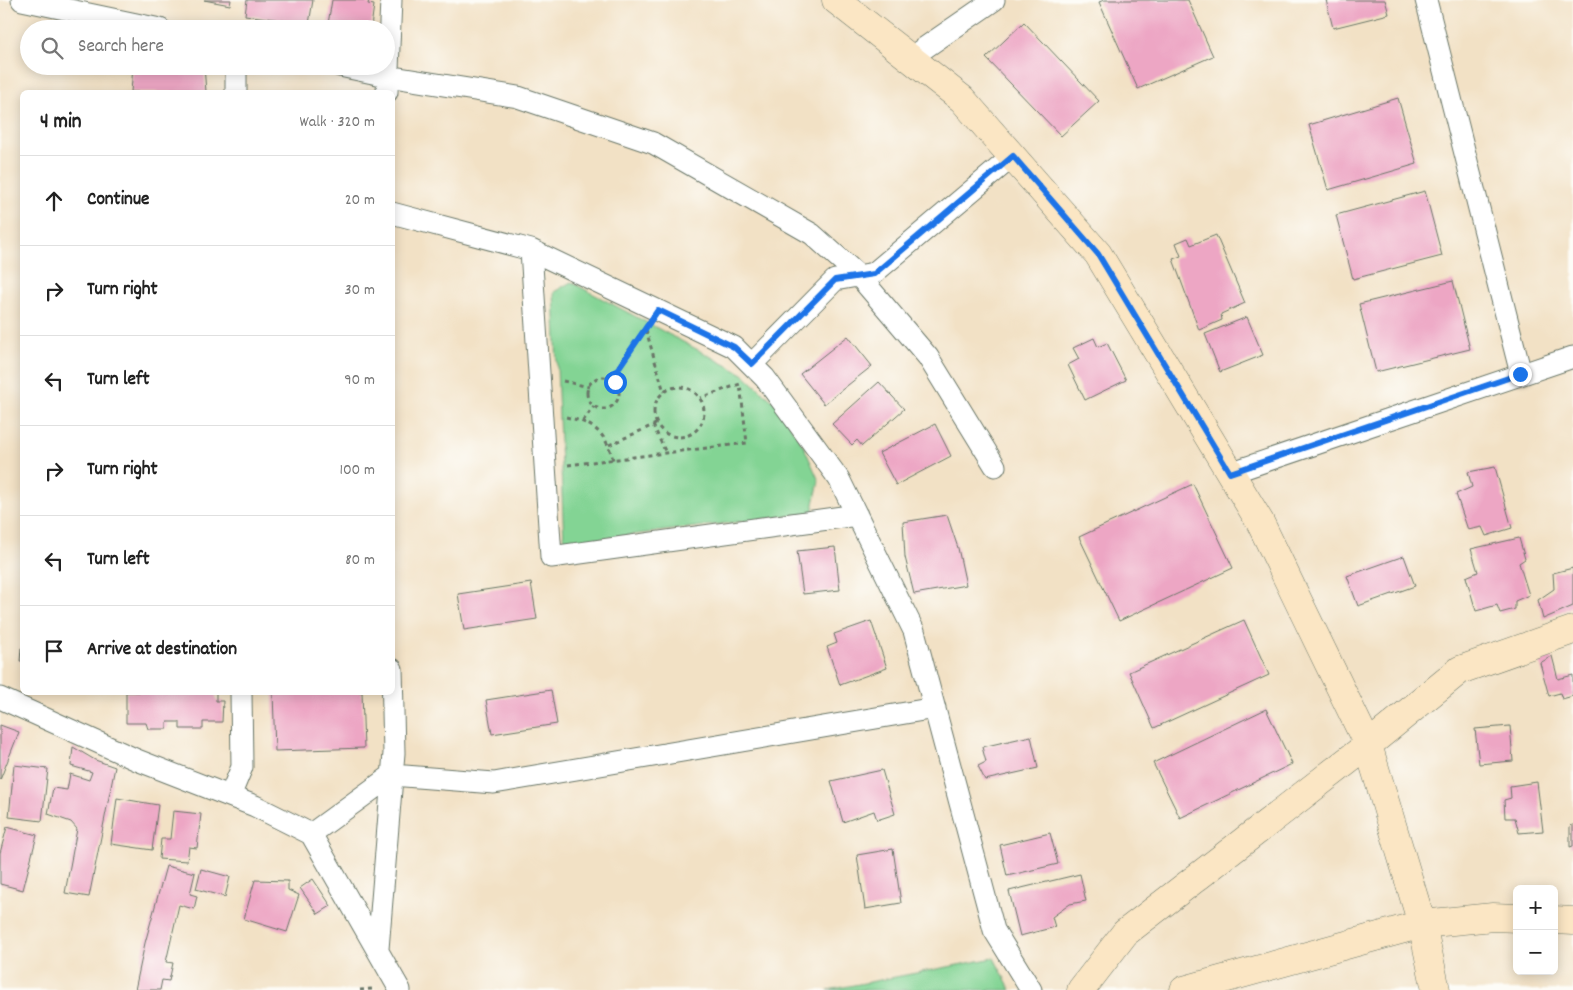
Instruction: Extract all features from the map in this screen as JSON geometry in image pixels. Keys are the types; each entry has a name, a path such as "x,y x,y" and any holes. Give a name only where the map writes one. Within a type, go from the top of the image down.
{"main road":[{"path":"836,0 962,98 1098,254 1260,522 1368,745 1422,924 1436,990"},
{"path":"1081,990 1125,933 1368,745 1460,670 1573,630"},
{"path":"1184,990 1422,924 1493,917 1513,918"},
{"path":"1558,920 1573,921"}],"street":[{"path":"22,0 117,20"},
{"path":"390,20 391,0"},
{"path":"910,58 994,0"},
{"path":"1426,0 1520,374"},
{"path":"236,75 236,90"},
{"path":"364,75 387,84 518,97 653,144 812,234 859,276 928,357 995,466"},
{"path":"752,364 835,280 874,274 1013,156"},
{"path":"395,214 531,250 734,347 765,378 839,479 914,631 994,930 1031,990"},
{"path":"531,250 552,557 857,515"},
{"path":"1230,473 1573,357"},
{"path":"230,796 242,767 241,695"},
{"path":"378,949 394,753 393,695"},
{"path":"0,698 137,760 255,806 311,834 400,990"},
{"path":"311,834 392,775 494,784 935,708"}],"path":[{"path":"611,379 645,328 664,392"},
{"path":"596,379 611,379 615,382 619,392 617,401 613,405 604,408 594,406 588,397 589,387 596,379"},
{"path":"545,468 747,444 740,384 700,398"},
{"path":"679,387 687,388 700,398 704,405 702,422 698,428 684,436 676,436 661,429 655,414 655,406 658,398 664,392 679,387"},
{"path":"583,421 594,406"},
{"path":"564,416 583,421 599,432 609,445 613,460"},
{"path":"609,445 658,423"},
{"path":"653,426 666,453"}],"green space":[{"path":"571,282 743,374 776,404 804,447 819,481 812,513 564,543 554,292"},
{"path":"994,958 1011,990 828,990"}],"building":[{"path":"204,0 231,0 230,5"},
{"path":"247,0 313,0 310,20 281,20 245,15"},
{"path":"332,0 369,0 368,4 374,5 372,20 329,20"},
{"path":"1104,0 1188,0 1213,56 1138,89 1099,2"},
{"path":"1326,0 1385,0 1389,14 1333,28"},
{"path":"1024,22 1099,101 1061,136 986,58"},
{"path":"132,75 205,75 206,90 131,90"},
{"path":"1398,98 1417,164 1328,190 1309,125"},
{"path":"1425,191 1442,256 1353,279 1336,215"},
{"path":"1216,235 1245,303 1221,314 1222,320 1199,330 1173,259 1181,256 1176,243 1188,238 1191,245"},
{"path":"1453,281 1470,349 1376,372 1359,304"},
{"path":"1247,317 1263,355 1220,372 1205,334"},
{"path":"848,336 872,366 824,404 800,374"},
{"path":"1094,338 1098,347 1107,343 1126,380 1085,400 1068,365 1079,359 1073,348"},
{"path":"879,382 904,409 862,446 857,440 852,445 832,424"},
{"path":"935,424 951,456 896,485 879,453"},
{"path":"1495,467 1512,528 1486,536 1482,527 1468,530 1456,494 1472,487 1468,472"},
{"path":"1193,484 1233,568 1119,621 1079,537"},
{"path":"947,515 958,548 966,585 914,594 905,557 903,522"},
{"path":"1519,538 1525,559 1519,563 1529,595 1515,601 1515,609 1500,613 1497,605 1476,611 1466,577 1478,572 1471,549"},
{"path":"835,547 840,590 803,594 797,551"},
{"path":"1404,556 1415,586 1358,606 1347,576"},
{"path":"1573,568 1573,606 1543,619 1538,600 1554,589 1553,573"},
{"path":"531,583 537,619 464,630 458,594"},
{"path":"1244,620 1269,675 1154,728 1129,672"},
{"path":"871,621 887,668 840,685 827,647 837,643 834,634"},
{"path":"1552,656 1558,679 1573,675 1573,696 1562,699 1560,693 1549,696 1540,663"},
{"path":"551,690 557,724 492,734 486,700"},
{"path":"126,695 216,695 216,701 223,701 222,722 203,722 203,729 180,729 180,722 167,722 167,729 148,729 146,723 126,723"},
{"path":"273,695 362,695 364,748 275,751"},
{"path":"1266,709 1292,764 1180,818 1153,763"},
{"path":"0,725 19,732 0,780"},
{"path":"1510,726 1513,761 1479,764 1475,729"},
{"path":"1031,736 1038,768 985,780 978,766 986,762 982,747"},
{"path":"73,747 95,760 115,767 89,897 65,893 77,829 71,822 48,814 53,788 67,790 70,774 89,780 92,772 71,766"},
{"path":"14,765 48,769 42,821 9,817"},
{"path":"882,770 895,814 877,820 874,811 843,822 831,781"},
{"path":"1537,782 1543,831 1519,833 1515,818 1505,818 1504,800 1511,798 1510,786"},
{"path":"117,798 158,805 152,850 111,844"},
{"path":"173,811 201,814 197,848 189,847 187,861 159,859 161,839 170,839"},
{"path":"1573,824 1573,846 1570,847 1570,827"},
{"path":"7,827 37,835 23,890 0,884 0,853"},
{"path":"1050,833 1058,864 1007,876 1000,845"},
{"path":"893,849 901,903 865,909 857,855"},
{"path":"166,866 195,873 190,894 197,896 194,909 179,905 166,962 173,963 169,981 162,980 160,990 135,990 145,943"},
{"path":"201,869 230,877 225,897 196,889"},
{"path":"1080,874 1086,901 1070,904 1052,917 1055,927 1020,936 1009,891"},
{"path":"313,879 331,906 318,914 300,888"},
{"path":"255,880 288,881 288,890 299,895 287,932 244,919"}],"route":[{"path":"615,382 611,379 658,310 734,347 752,364 835,280 874,274 1013,156 1098,254 1230,473 1520,374"}]}
